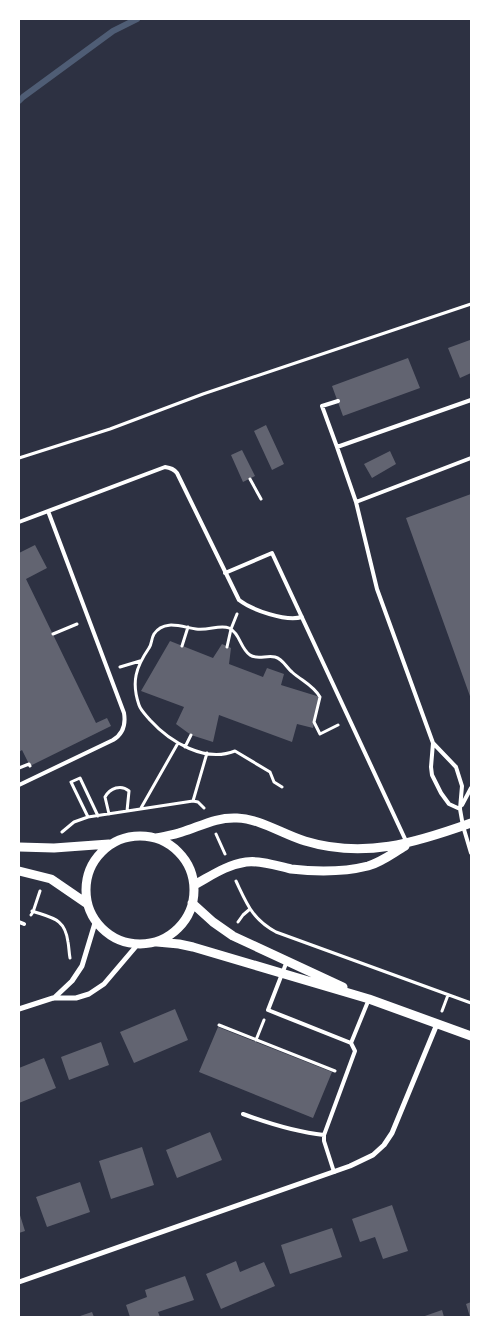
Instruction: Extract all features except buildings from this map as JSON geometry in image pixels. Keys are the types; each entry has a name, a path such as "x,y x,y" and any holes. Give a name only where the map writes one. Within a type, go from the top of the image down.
{"street":[{"path":"467,825 407,844 360,850 344,849 305,841 264,824 237,818 210,821 182,832 156,838 135,836 124,838 110,844 100,852 90,868 87,880 86,903 95,923 119,940 138,944 157,942 194,947 369,999 471,1036"},
{"path":"156,838 178,851 188,865 194,885 192,903 184,923 170,935 157,942"},
{"path":"19,847 54,848 110,844"},
{"path":"194,885 221,869 245,862 312,871 368,866 384,859 407,844"},
{"path":"19,871 52,879 86,903"},
{"path":"192,903 223,930 369,999"},
{"path":"53,998 72,981 82,966 95,923"},
{"path":"19,1009 53,998 68,998 89,994 104,984 138,944"},
{"path":"19,1282 334,1172 365,1159 379,1150 396,1127 438,1024"}],"lane":[{"path":"337,446 471,400"},
{"path":"338,401 322,406 356,502 377,588 433,743 456,767 462,786 460,809 467,825 471,853"},
{"path":"356,502 471,458"},
{"path":"19,522 165,467 174,469 235,595 244,604 285,618 302,617"},
{"path":"19,785 113,740 122,733 124,727 124,713 48,511"},
{"path":"224,573 272,553 407,844"},
{"path":"433,743 432,775 449,804 460,809"},
{"path":"460,809 471,788"},
{"path":"19,922 24,924"},
{"path":"287,961 268,1010 351,1043 355,1051 324,1135 324,1141 334,1172"},
{"path":"351,1043 369,999"},
{"path":"243,1114 281,1128 324,1135"}],"path":[{"path":"19,458 110,429 203,394 471,304"},
{"path":"250,479 261,499"},
{"path":"228,647 231,629 238,614"},
{"path":"53,634 77,624"},
{"path":"282,787 274,782 270,772 235,751 220,755 185,747 157,728 139,706 135,686 138,668 143,655 151,646 154,634 159,629 171,625 205,630 223,626 231,629 237,635 240,644 248,654 254,658 265,656 280,659 292,672 316,691 320,698 314,722 320,734 340,724"},
{"path":"182,646 188,627"},
{"path":"128,664 141,660"},
{"path":"185,747 191,734"},
{"path":"141,809 178,743"},
{"path":"193,801 206,753"},
{"path":"88,817 71,782 80,778 98,816"},
{"path":"109,814 105,797 109,791 118,787 124,787 128,791 127,811"},
{"path":"59,836 62,831 74,822 88,817 193,801 198,802 205,810"},
{"path":"216,833 224,851"},
{"path":"236,880 250,909 259,921 276,932 471,1003"},
{"path":"33,912 42,885"},
{"path":"26,909 55,919 63,924 70,957 75,961"},
{"path":"236,927 243,915 250,909"},
{"path":"256,1040 268,1010"},
{"path":"219,1025 331,1069"}],"waterway":[{"path":"19,101 113,31 137,19"}]}
